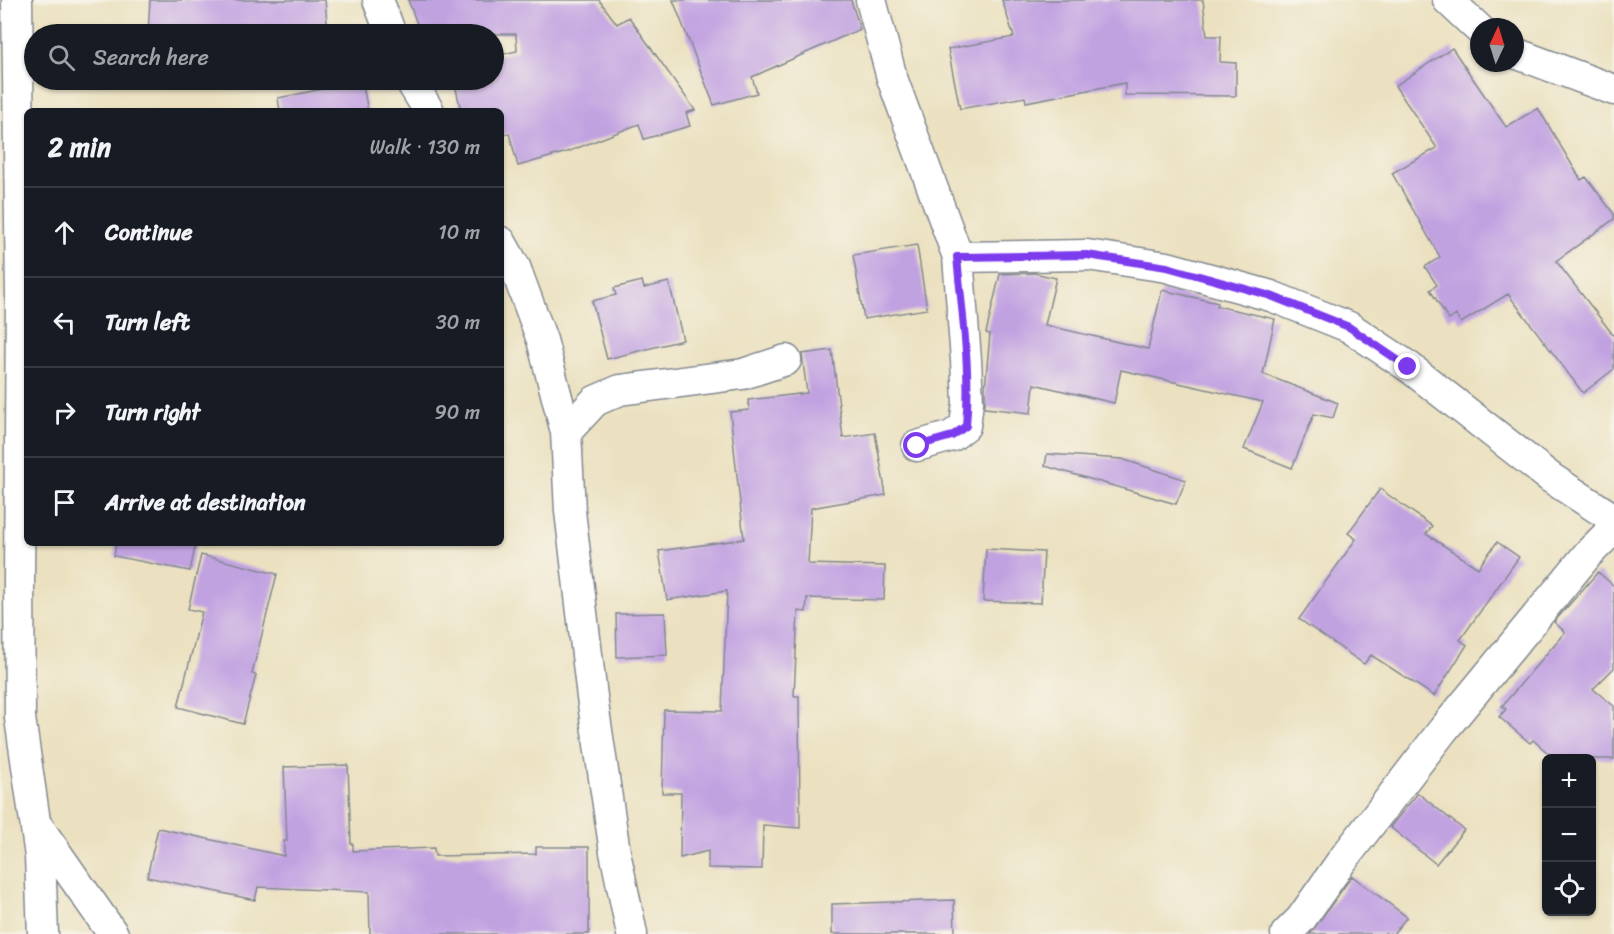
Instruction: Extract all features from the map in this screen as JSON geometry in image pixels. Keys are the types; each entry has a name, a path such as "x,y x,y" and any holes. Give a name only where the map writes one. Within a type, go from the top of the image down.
{"street":[{"path":"17,0 21,296 20,718 36,823 42,887 43,934"},
{"path":"378,0 387,24"},
{"path":"870,0 892,78 957,257 966,360 968,402 966,426 952,436 917,446"},
{"path":"1448,0 1470,21"},
{"path":"1524,56 1614,90"},
{"path":"416,90 427,108"},
{"path":"504,247 515,267 542,340 566,432 570,511 592,697 615,852 632,934"},
{"path":"957,257 1087,255 1167,267 1271,296 1349,327 1408,367 1551,478 1614,519"},
{"path":"566,432 596,401 621,390 744,374 786,360"},
{"path":"1286,934 1301,919 1341,862 1443,730 1588,554 1614,528"},
{"path":"36,823 113,934"}],"building":[{"path":"150,0 325,0 327,24 149,24"},
{"path":"408,0 599,0 617,24 629,17 695,110 686,113 690,126 644,139 639,124 567,152 518,166 509,133 504,134 504,108 460,108 456,90 504,90 504,54 517,51 516,34 504,34 504,24 417,24"},
{"path":"673,0 851,0 860,29 752,77 757,93 714,105"},
{"path":"1002,0 1203,0 1207,36 1221,36 1220,62 1236,63 1236,96 1125,95 1125,83 1026,102 1025,97 960,109 948,49 1014,37"},
{"path":"1452,48 1506,127 1538,108 1581,180 1586,177 1614,214 1614,219 1556,261 1614,336 1614,369 1583,393 1508,294 1461,323 1456,315 1449,320 1430,290 1437,285 1425,267 1440,257 1392,173 1437,148 1395,86"},
{"path":"318,90 364,90 367,108 280,108 278,98"},
{"path":"917,245 927,309 864,319 853,255"},
{"path":"1034,273 1056,278 1045,325 1148,349 1162,290 1218,303 1217,306 1275,319 1263,374 1338,403 1333,418 1314,414 1292,468 1244,449 1263,402 1121,370 1114,403 1034,384 1031,413 985,408 990,334 986,333 1000,274"},
{"path":"642,281 644,288 669,282 683,340 607,359 592,301 616,295 614,288"},
{"path":"832,350 843,438 875,433 886,495 811,508 808,564 885,566 884,600 807,598 806,612 798,611 794,696 799,696 800,828 763,825 762,869 708,868 708,851 680,858 681,793 662,793 664,710 722,711 727,591 667,600 659,551 744,539 730,412 749,410 748,400 807,393 802,354"},
{"path":"1047,454 1122,459 1186,480 1176,504 1045,466"},
{"path":"1380,489 1432,526 1426,534 1478,568 1497,542 1519,557 1460,640 1467,645 1434,696 1371,655 1364,664 1299,619 1356,539 1348,533"},
{"path":"116,546 195,546 190,571 114,556"},
{"path":"986,549 1044,552 1041,603 983,601"},
{"path":"201,555 277,574 252,674 256,675 243,724 178,707 202,612 188,609"},
{"path":"1598,572 1614,586 1614,668 1593,689 1614,706 1614,759 1596,759 1596,754 1549,754 1533,740 1530,743 1499,717 1506,709 1502,706 1565,632 1554,622"},
{"path":"665,613 667,655 617,657 616,614"},
{"path":"348,765 353,851 434,848 435,856 536,854 536,847 589,847 589,934 370,934 369,892 258,887 255,900 147,877 158,828 284,856 284,841 287,841 284,767"},
{"path":"1418,793 1464,830 1436,864 1390,827"},
{"path":"1352,876 1407,917 1393,934 1310,934"},
{"path":"954,900 955,934 832,934 832,904"}],"route":[{"path":"917,446 952,436 966,426 968,402 966,360 957,257 1087,255 1167,267 1271,296 1349,327 1408,367"}]}
